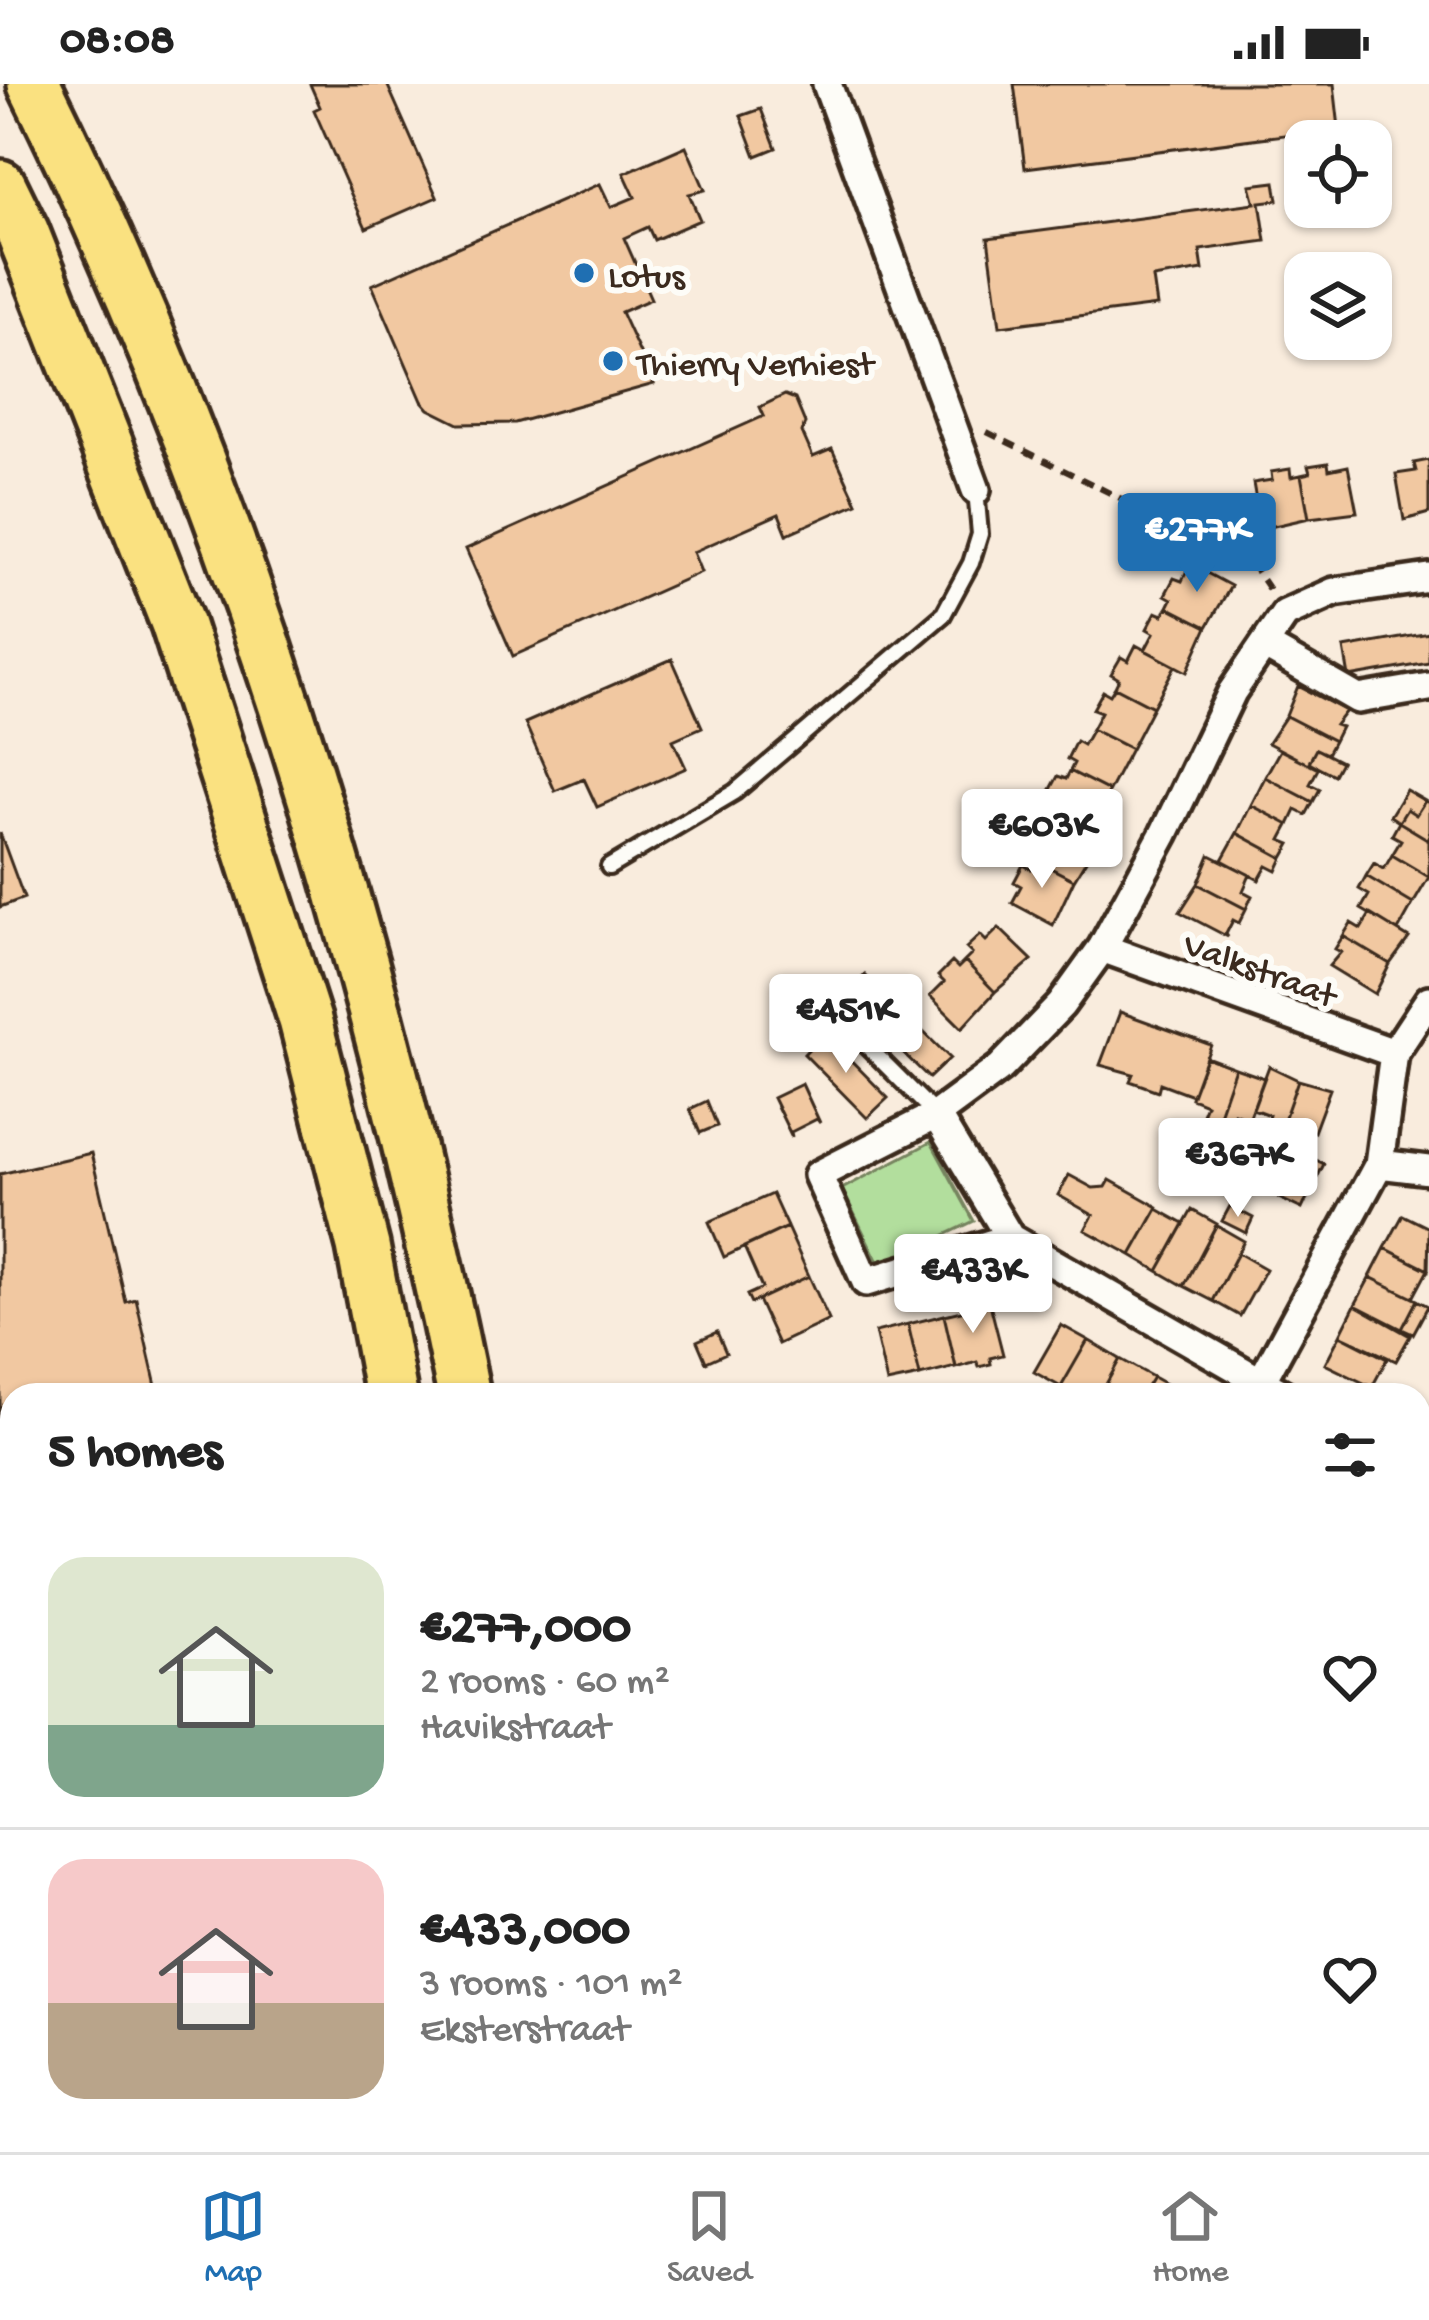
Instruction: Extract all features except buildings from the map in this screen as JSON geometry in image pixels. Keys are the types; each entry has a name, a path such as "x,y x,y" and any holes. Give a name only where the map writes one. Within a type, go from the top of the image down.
{"highway":[{"path":"34,84 98,212 248,594 364,964 428,1220 462,1383"},
{"path":"0,185 177,623 304,1020 363,1246 389,1383"}],"street":[{"path":"827,84 976,490"},
{"path":"1010,1238 866,1282 818,1175 936,1115 1016,1052 1061,1005 1102,948 1164,835 1232,692 1285,614 1334,592 1429,578"},
{"path":"1264,645 1358,699 1429,687"},
{"name":"Valkstraat","path":"1102,948 1394,1054"},
{"path":"1275,1383 1379,1164 1394,1054 1429,1000"},
{"path":"936,1115 1010,1238 1262,1383"},
{"path":"1379,1164 1429,1170"}],"lane":[{"path":"609,867 735,792 943,615 971,563 980,534 976,490"},
{"path":"847,1026 936,1115"}],"path":[{"path":"946,411 1251,563 1285,614"}],"green space":[{"path":"931,1142 974,1221 880,1266 842,1189"}],"place":[{"name":"Lotus","path":"584,273"},
{"name":"Thierry Verhiest","path":"613,361"}]}
